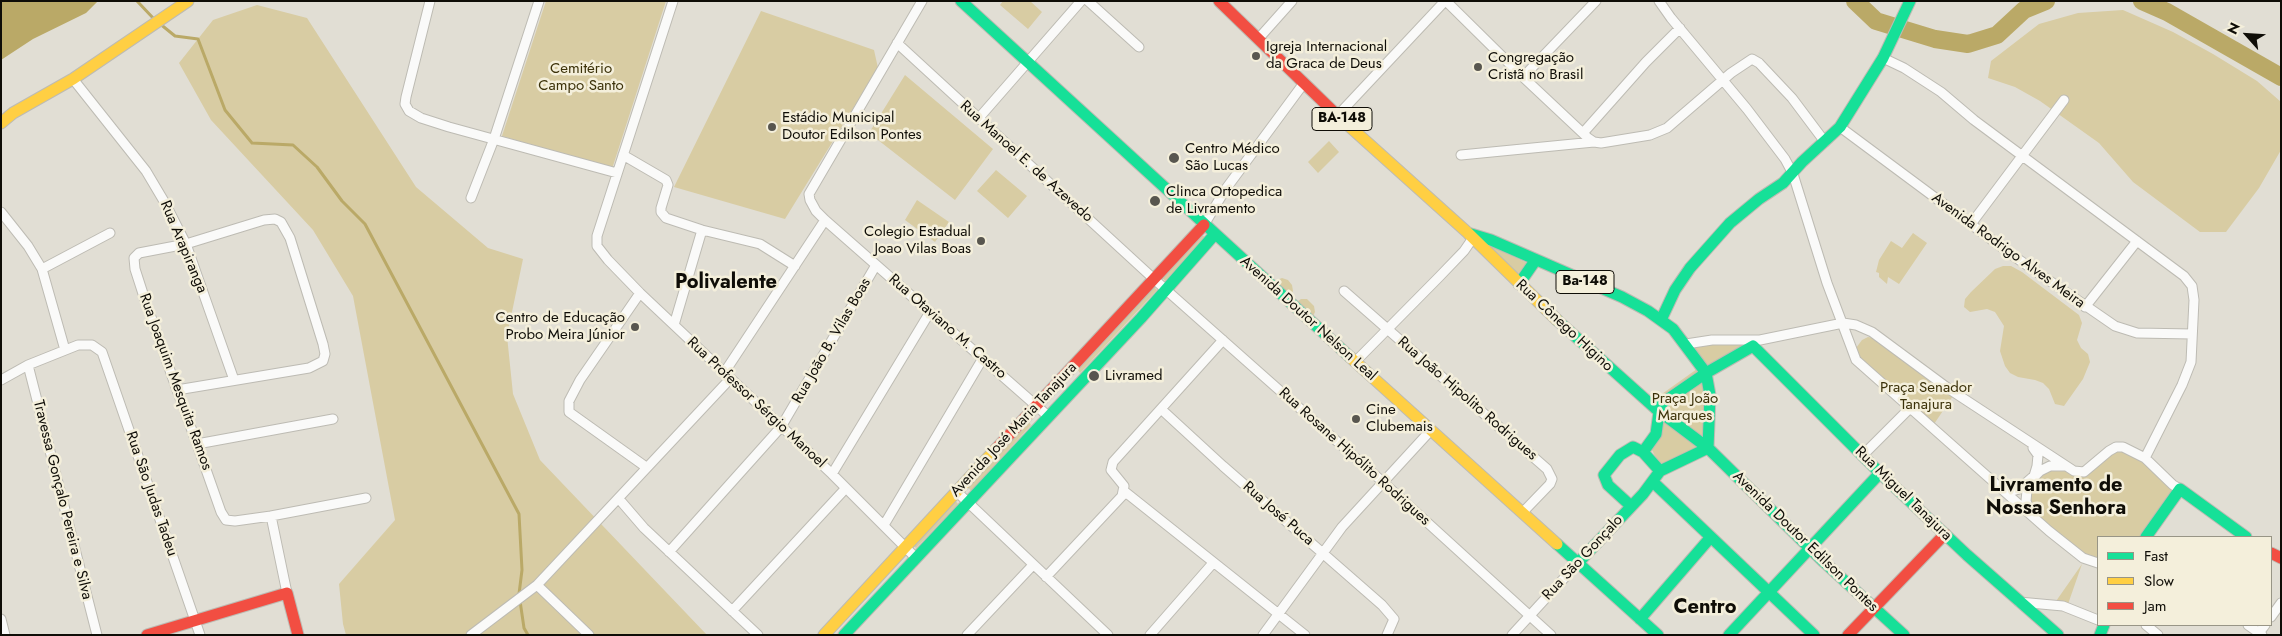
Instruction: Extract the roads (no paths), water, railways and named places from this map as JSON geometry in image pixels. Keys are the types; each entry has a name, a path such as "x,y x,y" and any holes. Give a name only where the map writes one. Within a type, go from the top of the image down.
{"street":[{"path":"1,123 13,113 73,79 188,1"},
{"path":"430,1 406,97 406,108 414,115 617,173 673,1"},
{"path":"471,198 494,139 539,1"},
{"path":"897,43 922,1"},
{"name":"Avenida Doutor Nelson Leal","path":"961,1 1204,226 1658,635"},
{"path":"978,119 1081,1"},
{"path":"1088,1 1140,47"},
{"name":"BA-148","path":"1219,1 1398,173 1472,235"},
{"path":"1259,38 1292,1"},
{"path":"1338,115 1446,1 1523,77 1594,142"},
{"path":"1523,77 1596,1"},
{"path":"1659,1 1785,159 1793,174 1827,283 1856,360 2033,517 2083,558 2097,563"},
{"path":"1661,320 1675,290 1690,268 1730,222 1793,174 1802,162 1840,127 1883,58 1910,1"},
{"path":"1583,133 1646,62 1680,28"},
{"name":"Rua Manoel E. de Azevedo","path":"897,43 1155,280"},
{"name":"Rua Otaviano M. Castro","path":"897,43 810,194 811,204 825,220 1048,416"},
{"path":"1883,58 1904,68 1941,92 2022,156 2184,276 2192,286 2194,300 2191,362 2188,372 2145,458"},
{"path":"1461,155 1594,142 1601,143 1650,135 1667,128 1722,80 1749,60 1756,60 1792,98 1825,142"},
{"name":"Rua Arapiranga","path":"73,79 146,171 166,203 186,244 234,380"},
{"path":"1204,226 1225,190 1304,83"},
{"path":"1971,224 2064,100"},
{"name":"Avenida Rodrigo Alves Meira","path":"1840,127 2085,307 2122,329 2136,332 2192,334"},
{"path":"623,155 666,180 668,185 661,208 663,216 702,230 760,244 795,266"},
{"name":"Rua Professor Sérgio Manoel","path":"617,173 597,236 597,246 640,293 832,474 916,558"},
{"path":"1,212 28,246 42,269 64,350 1,380"},
{"path":"177,390 309,368 321,364 325,358 323,344 290,238 284,226 274,219 250,224 186,244"},
{"path":"471,635 537,584 619,499 727,376 825,220"},
{"name":"Avenida José Maria Tanajura","path":"824,635 1204,226"},
{"path":"674,325 702,230"},
{"path":"42,269 110,233"},
{"name":"Avenida José Maria Tanajura","path":"845,633 1166,290 1215,234"},
{"path":"1355,362 1464,251 1472,235"},
{"name":"Ba-148","path":"1472,235 1622,297 1661,320 1686,344 1706,373 1710,395 1708,448"},
{"name":"Rua Cônego Higino","path":"1472,235 1519,284 1585,347 1657,410"},
{"path":"2085,307 2137,241"},
{"name":"Rua Joaquim Mesquita Ramos","path":"186,244 139,253 134,258 135,269 221,512 226,520 230,521 271,516"},
{"path":"1519,284 1535,260"},
{"name":"Rua João B. Vilas Boas","path":"669,552 781,427 876,265"},
{"name":"Rua Rosane Hipólito Rodrigues","path":"1155,280 1384,483 1551,635"},
{"name":"Rua João Hipolito Rodrigues","path":"1344,291 1547,469 1552,479 1550,484 1523,512"},
{"path":"640,293 580,380 569,401 569,412 646,467"},
{"path":"832,474 930,312"},
{"path":"1686,344 1712,340 1757,343 1843,323 1856,325 1875,334 1949,389 2074,472 2084,472 2109,451 2116,447 2122,447 2145,458 2173,485 2245,536"},
{"path":"1046,577 1118,502 1124,491 1124,486 1113,474 1110,466 1223,340"},
{"path":"1643,452 1656,434 1657,410 1706,373 1757,343"},
{"name":"Rua Miguel Tanajura","path":"1757,343 1862,456 2019,602 2058,635"},
{"name":"Rua São Judas Tadeu","path":"64,350 87,344 98,348 102,352 200,635"},
{"path":"884,525 983,358"},
{"name":"Travessa Gonçalo Pereira e Silva","path":"28,366 97,635"},
{"path":"1862,456 1910,408"},
{"name":"Rua José Puca","path":"1161,409 1223,466 1382,605 1394,619 1387,635"},
{"name":"BA-148","path":"1657,410 1708,448"},
{"path":"197,444 333,419"},
{"path":"1263,635 1359,507 1384,483 1431,430"},
{"path":"2002,489 2009,492 2019,489 2034,476 2038,466 2038,455 2030,444"},
{"path":"1631,506 1608,485 1604,473 1620,455 1634,447 1643,452 1660,471"},
{"path":"1708,448 1667,466 1660,471 1653,482 1814,635"},
{"name":"Avenida Doutor Edilson Pontes","path":"1708,448 1811,549 1904,635"},
{"path":"2033,517 2026,501 2027,490 2032,479 2040,471 2050,466 2065,466"},
{"path":"1729,635 1880,473"},
{"name":"Rua São Gonçalo","path":"1512,635 1653,482"},
{"path":"732,610 846,488"},
{"path":"2147,536 2180,489"},
{"path":"956,491 1108,635"},
{"path":"1124,491 1305,635"},
{"path":"298,635 271,516 366,498"},
{"path":"619,499 630,514 758,635"},
{"path":"1848,635 1945,534"},
{"path":"1640,619 1710,538"},
{"path":"1150,635 1213,563"},
{"path":"967,635 1033,564"},
{"path":"537,584 589,635"},
{"path":"147,635 287,593"},
{"path":"2019,602 2063,606 2097,620"},
{"path":"2272,616 2281,603"},
{"path":"1,619 5,635"},
{"path":"836,622 845,633"},
{"path":"2147,626 2158,635"},
{"path":"2249,626 2261,634"}],"waterway":[{"path":"137,1 154,19 175,36 198,39 225,110 252,143 293,145 317,167 342,201 365,224 519,514 522,570 519,594 524,628 528,635"},
{"path":"1855,1 1876,21 1935,39 1968,44 1997,35 2024,10 2046,1"},
{"path":"2142,1 2167,12 2281,77"}],"place":[{"name":"Igreja Internacional da Graca de Deus","path":"1256,56"},
{"name":"Congregação Cristã no Brasil","path":"1478,67"},
{"name":"Estádio Municipal Doutor Edilson Pontes","path":"772,127"},
{"name":"Centro Médico São Lucas","path":"1174,158"},
{"name":"Clinca Ortopedica de Livramento","path":"1155,201"},
{"name":"Colegio Estadual Joao Vilas Boas","path":"981,241"},
{"name":"Centro de Educação Probo Meira Júnior","path":"635,327"},
{"name":"Livramed","path":"1094,376"},
{"name":"Cine Clubemais","path":"1356,419"}],"district":[{"name":"Polivalente","path":"726,283"},
{"name":"Livramento de Nossa Senhora","path":"2056,498"},
{"name":"Centro","path":"1705,608"}],"park label":[{"name":"Cemitério Campo Santo","path":"581,78"},
{"name":"Praça Senador Tanajura","path":"1926,396"},
{"name":"Praça João Marques","path":"1685,408"}]}
